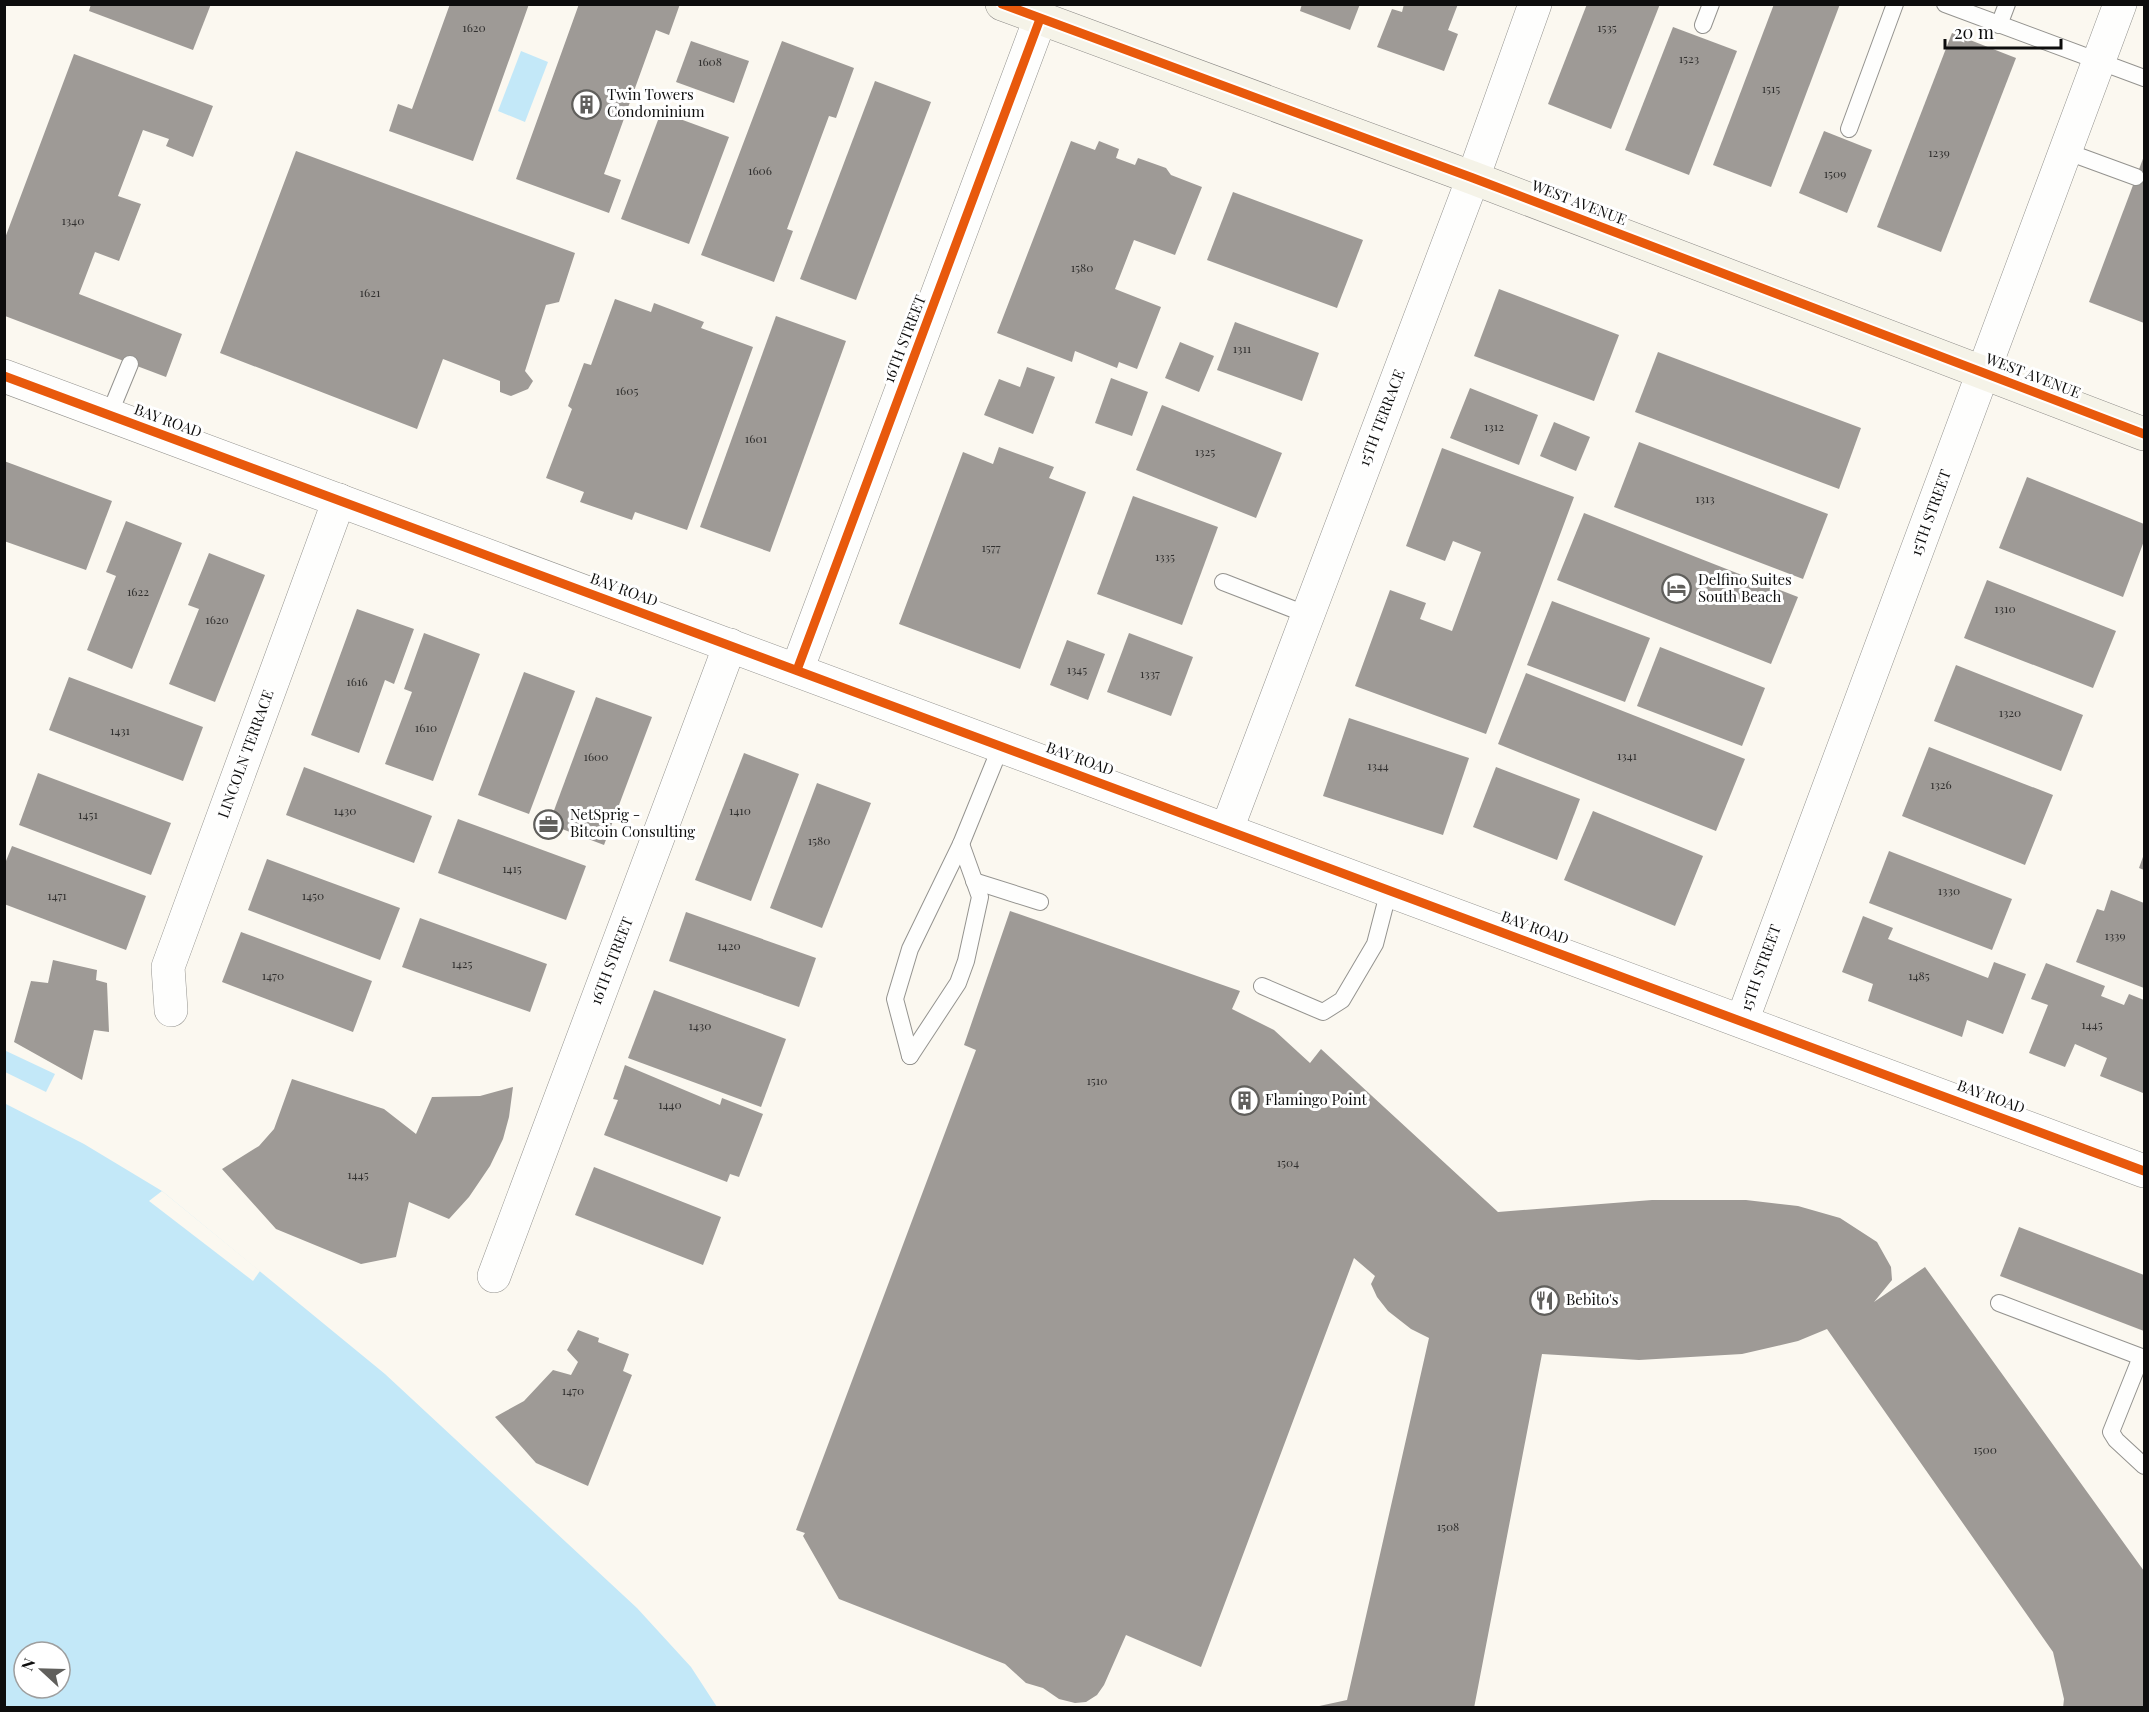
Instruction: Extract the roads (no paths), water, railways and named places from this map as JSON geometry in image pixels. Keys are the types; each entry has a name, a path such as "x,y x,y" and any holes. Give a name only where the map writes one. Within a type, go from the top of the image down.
{"street":[{"name":"WEST AVENUE","path":"1002,4 1473,178 2145,434"},
{"name":"15TH TERRACE","path":"1227,830 1473,178 1535,4"},
{"name":"15TH STREET","path":"1742,1021 2120,4"},
{"name":"16TH STREET","path":"796,670 1040,19"},
{"name":"BAY ROAD","path":"4,376 2145,1170"},
{"name":"LINCOLN TERRACE","path":"171,1010 168,968 339,500"},
{"name":"16TH STREET","path":"494,1276 730,645"}],"lane":[{"path":"1703,25 1711,4"},
{"path":"1850,129 1895,4"},
{"path":"1945,4 2145,78"},
{"path":"1999,25 2007,4"},
{"path":"2065,151 2136,177"},
{"path":"109,415 130,364"},
{"path":"1223,582 1308,615"},
{"path":"961,844 980,897 966,961 958,983 910,1056 895,999 910,949 961,844 1001,746"},
{"path":"974,881 1040,902"},
{"path":"1262,986 1323,1012 1342,1000 1375,944 1389,890"},
{"path":"1999,1303 2143,1358 2111,1432 2116,1440 2145,1466"}],"water":[{"path":"521,51 548,62 525,122 498,111"},
{"path":"4,1050 55,1074 46,1092 5,1072"},
{"path":"4,1103 84,1144 162,1191 385,1374 637,1608 691,1667 717,1707 5,1707"}],"place":[{"name":"Twin Towers Condominium","path":"586,104"},
{"name":"Delfino Suites South Beach","path":"1677,589"},
{"name":"NetSprig - Bitcoin Consulting","path":"549,824"},
{"name":"Flamingo Point","path":"1244,1100"},
{"name":"Bebito's","path":"1545,1300"}]}
